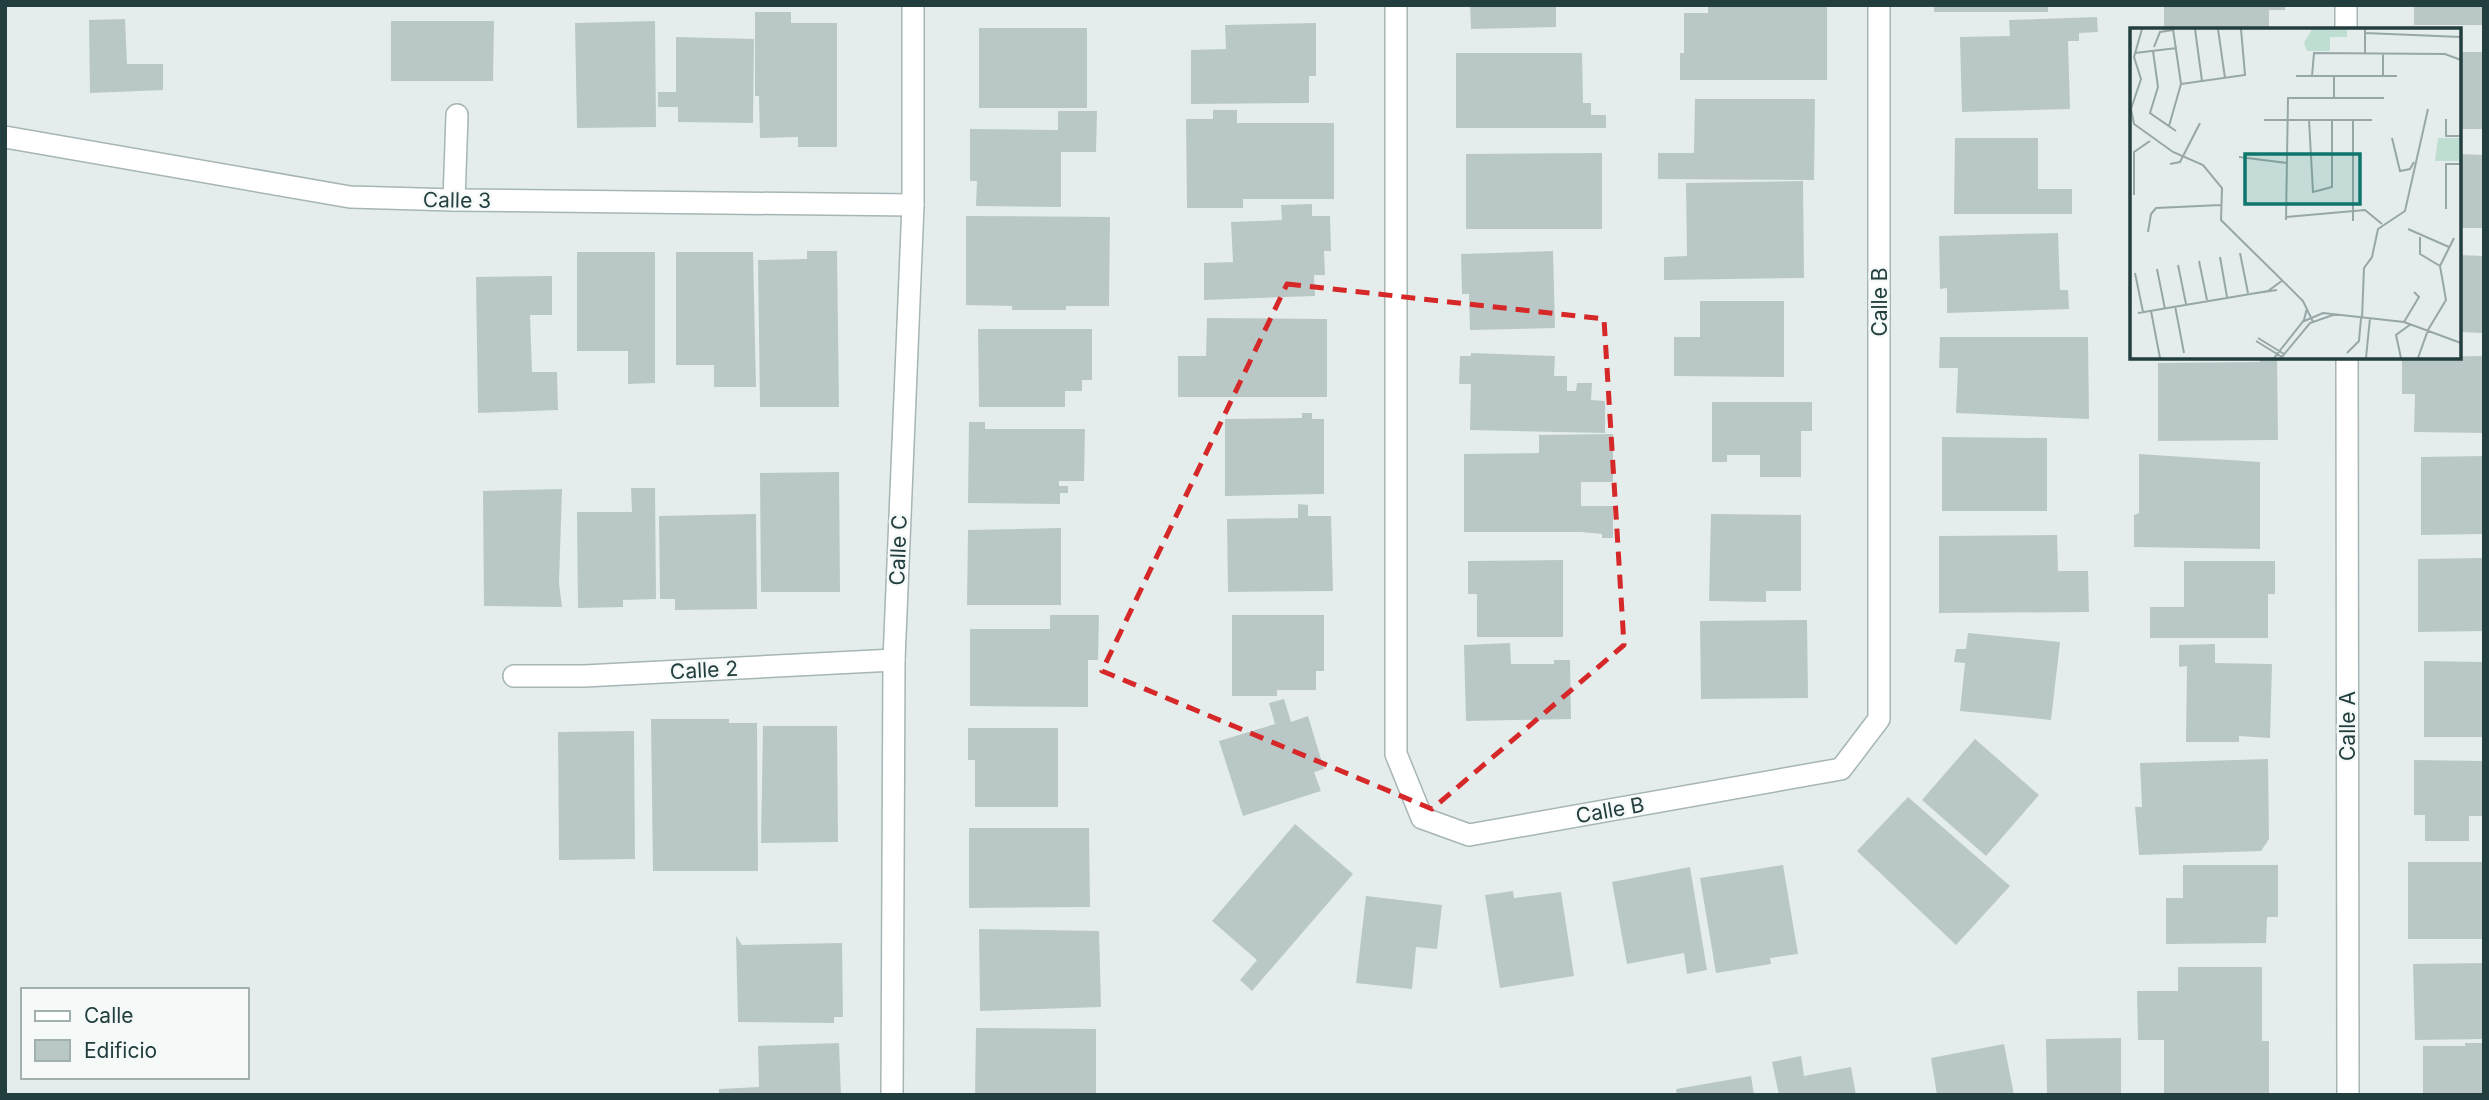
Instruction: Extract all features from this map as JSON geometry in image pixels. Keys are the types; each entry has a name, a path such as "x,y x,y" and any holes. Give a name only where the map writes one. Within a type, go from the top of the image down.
{"street":[{"name":"Calle C","path":"892,1095 894,660 913,205 913,5"},
{"name":"Calle B","path":"1396,5 1396,754 1422,818 1469,835 1841,769 1879,719 1879,5"},
{"path":"2346,5 2346,28"},
{"path":"454,201 457,115"},
{"name":"Calle 3","path":"5,137 350,197 454,201 913,205"},
{"name":"Calle A","path":"2347,359 2347,1095"},
{"name":"Calle 2","path":"514,676 598,675 894,660"}],"highlighted area":[{"path":"1287,284 1604,319 1624,645 1432,809 1102,671"}],"building":[{"path":"1470,5 1556,5 1556,27 1471,29"},
{"path":"1708,5 1827,5 1827,80 1680,80 1680,53 1684,53 1684,13 1708,13"},
{"path":"1934,5 2048,5 2048,12 1934,12"},
{"path":"2164,5 2285,5 2285,10 2269,10 2269,28 2164,28"},
{"path":"2414,5 2484,5 2484,25 2414,25"},
{"path":"755,12 791,12 791,23 837,23 837,147 798,147 798,137 760,138 759,96 755,96"},
{"path":"2097,17 2098,32 2079,33 2079,41 2068,41 2070,109 1962,112 1960,37 2010,36 2009,20"},
{"path":"125,19 127,64 163,64 163,90 90,93 89,20"},
{"path":"391,21 494,21 493,81 391,81"},
{"path":"655,21 656,127 577,128 575,23"},
{"path":"1316,23 1316,76 1309,76 1309,103 1191,104 1191,50 1226,49 1225,25"},
{"path":"979,28 1087,28 1087,108 979,108"},
{"path":"676,37 754,39 753,123 678,122 678,107 658,107 658,92 676,92"},
{"path":"2461,52 2484,52 2484,129 2461,129"},
{"path":"1456,53 1582,53 1583,103 1591,103 1591,115 1606,115 1606,128 1456,128"},
{"path":"1695,99 1815,99 1814,180 1658,179 1658,153 1694,153"},
{"path":"1213,110 1237,110 1237,123 1334,123 1334,199 1243,199 1243,208 1187,208 1186,119 1213,119"},
{"path":"1058,111 1097,111 1096,152 1061,152 1061,207 976,206 977,181 970,181 970,129 1058,130"},
{"path":"1955,138 2038,138 2038,189 2072,189 2072,214 1954,214"},
{"path":"1602,153 1602,229 1466,229 1466,154"},
{"path":"2461,154 2484,155 2484,228 2461,228"},
{"path":"1803,181 1804,278 1664,280 1664,257 1687,256 1686,183"},
{"path":"1312,204 1312,216 1330,216 1331,251 1324,251 1325,275 1314,275 1315,296 1204,300 1204,263 1233,262 1231,222 1282,220 1281,205"},
{"path":"966,216 1110,217 1109,306 1066,306 1066,310 1012,310 1012,306 966,305"},
{"path":"2058,233 2060,290 2068,290 2069,309 1947,313 1947,288 1940,289 1939,236"},
{"path":"807,251 837,251 839,407 760,407 758,260 807,259"},
{"path":"1553,251 1555,328 1470,330 1469,294 1462,294 1461,254"},
{"path":"577,252 655,252 655,383 628,384 628,351 577,351"},
{"path":"676,252 753,252 756,387 714,387 714,365 676,365"},
{"path":"2461,255 2484,256 2484,333 2461,332"},
{"path":"552,276 552,315 530,315 532,372 557,372 558,410 478,413 476,277"},
{"path":"2128,286 2130,286 2130,325"},
{"path":"1700,301 1784,301 1784,377 1674,376 1674,337 1700,337"},
{"path":"1207,318 1327,319 1327,397 1178,397 1178,356 1206,356"},
{"path":"978,329 1092,329 1092,380 1082,380 1082,391 1065,391 1065,407 979,407"},
{"path":"1940,337 2088,337 2089,419 1956,413 1958,368 1939,368"},
{"path":"1471,353 1555,356 1554,376 1567,376 1567,391 1576,391 1577,383 1592,383 1591,400 1605,401 1605,433 1470,430 1471,384 1459,384 1460,356 1471,356"},
{"path":"2461,356 2484,356 2484,433 2414,432 2415,394 2402,394 2402,359 2461,359"},
{"path":"2260,359 2277,359 2278,440 2158,441 2158,363 2260,362"},
{"path":"1712,402 1812,402 1812,431 1801,431 1801,477 1760,477 1760,455 1727,455 1727,462 1712,462"},
{"path":"1302,413 1312,413 1312,419 1324,419 1324,494 1225,496 1225,419 1302,418"},
{"path":"969,422 985,422 985,429 1085,429 1084,481 1059,481 1059,486 1068,486 1068,493 1060,493 1060,504 968,503"},
{"path":"1613,434 1613,482 1581,482 1581,506 1613,506 1613,538 1581,532 1464,532 1464,454 1539,453 1539,435"},
{"path":"1942,437 2047,438 2047,511 1942,511"},
{"path":"2139,454 2260,462 2260,549 2134,547 2134,515 2139,513"},
{"path":"2484,456 2484,534 2421,535 2421,457"},
{"path":"839,472 840,592 761,592 760,473"},
{"path":"631,488 655,488 656,599 623,600 623,607 578,608 577,512 632,512"},
{"path":"562,489 559,583 562,607 484,606 483,491"},
{"path":"1298,504 1308,505 1308,516 1331,516 1333,591 1228,592 1227,519 1298,518"},
{"path":"756,514 757,609 675,610 675,599 660,599 659,516"},
{"path":"1711,514 1801,515 1801,591 1766,591 1766,602 1709,601"},
{"path":"1061,528 1061,605 967,605 968,530"},
{"path":"2057,535 2058,571 2088,571 2089,612 1939,613 1939,536"},
{"path":"2484,558 2484,631 2418,632 2418,559"},
{"path":"1563,560 1563,637 1477,637 1477,594 1468,594 1468,561"},
{"path":"2184,561 2275,561 2275,594 2268,594 2268,638 2150,638 2150,607 2184,607"},
{"path":"1050,615 1099,615 1098,660 1088,660 1088,707 970,706 970,629 1050,629"},
{"path":"1232,615 1324,615 1324,671 1316,671 1316,690 1277,690 1277,696 1232,696"},
{"path":"1807,620 1808,698 1701,699 1700,621"},
{"path":"1968,633 2060,642 2051,720 1960,711 1965,663 1954,662 1956,649 1966,649"},
{"path":"1510,643 1511,664 1554,664 1554,660 1570,660 1571,719 1466,721 1464,645"},
{"path":"2215,644 2215,663 2272,664 2270,738 2239,736 2239,742 2186,742 2187,666 2179,667 2179,645"},
{"path":"2424,661 2484,662 2484,737 2424,737"},
{"path":"1284,699 1291,722 1308,716 1324,769 1314,772 1321,791 1243,816 1219,741 1275,724 1269,703"},
{"path":"651,719 729,719 729,723 757,723 758,871 653,871"},
{"path":"763,726 837,726 838,842 761,843"},
{"path":"968,728 1058,728 1058,807 975,807 975,760 968,760"},
{"path":"634,731 635,859 559,860 558,732"},
{"path":"1975,739 2039,795 1986,856 1922,800"},
{"path":"2268,759 2269,839 2261,851 2139,855 2135,807 2142,807 2140,763"},
{"path":"2414,760 2484,761 2484,816 2469,816 2469,841 2425,841 2425,815 2414,815"},
{"path":"1908,797 2010,886 1956,945 1857,851"},
{"path":"1295,824 1353,874 1252,991 1240,980 1257,960 1212,921"},
{"path":"969,828 1089,828 1090,907 969,908"},
{"path":"2408,862 2484,862 2484,939 2408,939"},
{"path":"1783,865 1798,954 1770,958 1771,964 1716,973 1700,878"},
{"path":"2183,865 2278,865 2278,917 2267,917 2266,943 2166,944 2166,898 2183,898"},
{"path":"1690,867 1707,970 1687,974 1684,953 1627,964 1612,882"},
{"path":"1513,891 1514,898 1561,892 1574,976 1500,988 1485,895"},
{"path":"1366,896 1442,905 1437,949 1416,947 1412,989 1356,983"},
{"path":"979,929 1099,931 1101,1007 980,1011"},
{"path":"736,936 742,945 842,943 843,1017 834,1017 834,1023 738,1022"},
{"path":"2484,963 2484,1039 2415,1040 2413,964"},
{"path":"2178,967 2262,967 2262,1041 2269,1041 2269,1095 2164,1095 2164,1040 2138,1040 2137,991 2178,991"},
{"path":"976,1028 1096,1029 1096,1095 975,1095"},
{"path":"2121,1038 2121,1095 2047,1095 2046,1039"},
{"path":"839,1043 841,1095 719,1095 719,1089 759,1087 758,1046"},
{"path":"2465,1043 2484,1043 2484,1095 2423,1095 2423,1046 2465,1046"},
{"path":"2004,1044 2014,1095 1937,1095 1931,1058"},
{"path":"1801,1056 1804,1076 1851,1067 1856,1095 1779,1095 1772,1062"},
{"path":"1751,1076 1754,1095 1677,1095 1676,1089"}]}
